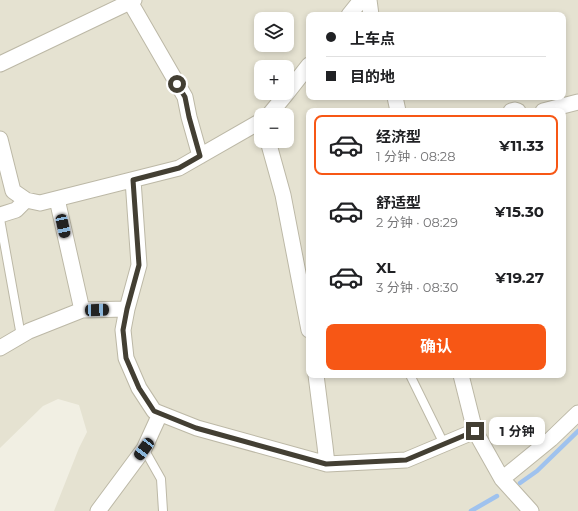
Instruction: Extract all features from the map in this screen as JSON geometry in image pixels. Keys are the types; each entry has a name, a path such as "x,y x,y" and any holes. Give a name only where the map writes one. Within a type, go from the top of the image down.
{"street":[{"path":"351,12 361,0"},
{"path":"369,0 371,12"},
{"path":"0,64 131,1 185,97 200,156"},
{"path":"294,84 306,69"},
{"path":"275,108 281,100"},
{"path":"555,108 578,102"},
{"path":"1,147 13,191 26,200 40,203 179,168 254,124"},
{"path":"270,148 283,195 306,314"},
{"path":"133,180 139,265 123,330 126,358 139,388 154,411 196,428 326,464 406,460 475,431"},
{"path":"57,198 82,310"},
{"path":"0,215 16,210 26,200"},
{"path":"0,348 29,331 82,310 127,309"},
{"path":"316,378 326,464"},
{"path":"462,378 475,431 502,479 531,511"},
{"path":"502,479 551,439 578,413"},
{"path":"98,511 144,449 160,414"}],"lane":[{"path":"0,218 21,336"},
{"path":"411,378 444,444"},
{"path":"144,449 161,479 163,511"}],"shaded area":[{"path":"0,0 578,0 578,511 54,511 79,448 87,432 79,405 58,399 43,406 0,448"}],"waterway":[{"path":"520,483 537,471 578,431"},
{"path":"471,511 497,496"}],"route":[{"path":"177,84 185,97 200,156 179,168 133,180 139,265 123,330 126,358 139,388 154,411 196,428 326,464 406,460 475,431"}]}
